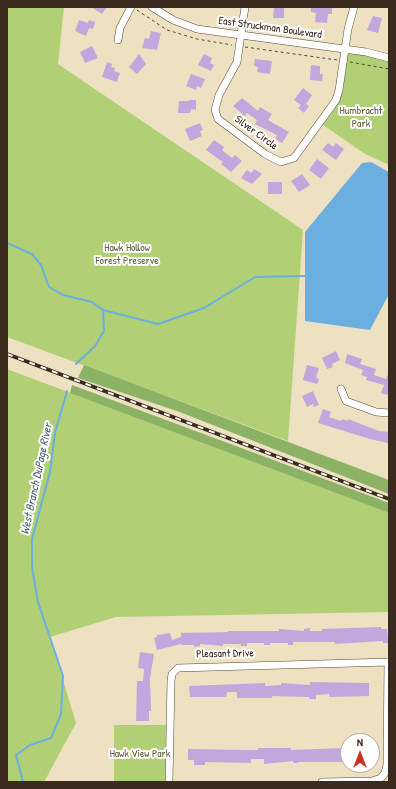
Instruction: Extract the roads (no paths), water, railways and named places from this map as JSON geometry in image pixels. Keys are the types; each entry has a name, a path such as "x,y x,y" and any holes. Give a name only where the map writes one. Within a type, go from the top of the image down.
{"street":[{"path":"118,40 120,28 132,7"},
{"name":"East Struckman Boulevard","path":"152,7 173,20 190,27 345,49 389,58"},
{"name":"Silver Circle","path":"245,7 239,46 233,70 215,105 218,119 265,154 281,162 294,158 330,111 340,90 345,49 354,7"},
{"path":"341,389 346,401 376,412 389,413"},
{"path":"322,782 372,781 381,778 385,773 387,766 389,662"},
{"name":"Pleasant Drive","path":"169,782 171,681 172,674 178,668 389,662"}],"water":[{"path":"371,162 389,172 389,294 370,330 305,321 305,232 362,163"}],"waterway":[{"name":"West Branch DuPage River","path":"7,243 32,254 41,265 49,287 63,295 92,302 103,310 104,331 95,346 76,364"},
{"path":"103,310 158,324 204,308 255,277 305,276"},
{"name":"West Branch DuPage River","path":"23,782 16,755 30,745 51,738 61,714 63,676 38,602 32,567 32,539 50,472 55,433 67,391"}],"railway":[{"path":"7,354 389,499"}],"park label":[{"name":"Humbracht Park","path":"361,117"},
{"name":"Hawk Hollow Forest Preserve","path":"127,254"},
{"name":"Hawk View Park","path":"140,754"}]}
